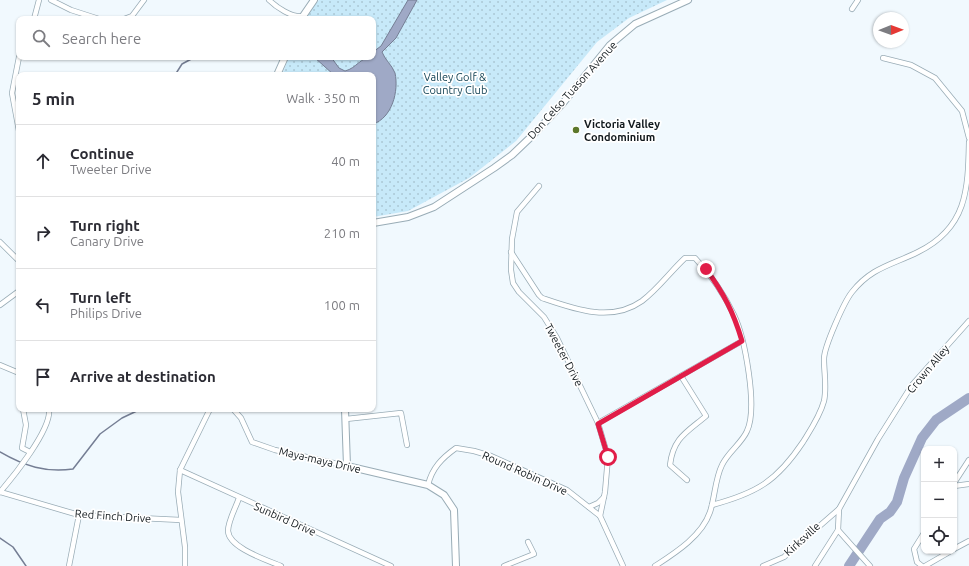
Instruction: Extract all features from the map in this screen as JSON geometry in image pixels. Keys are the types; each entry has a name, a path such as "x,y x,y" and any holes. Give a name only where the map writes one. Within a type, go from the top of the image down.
{"street":[{"path":"35,16 39,0"},
{"path":"51,0 71,10 90,16"},
{"path":"132,16 144,0"},
{"path":"269,0 277,7 298,16"},
{"path":"303,16 314,0"},
{"name":"Don Celso Tuason Avenue","path":"376,222 408,217 434,207 494,168 512,155 534,134 563,103 610,45 635,24 688,0"},
{"path":"852,9 858,0"},
{"path":"883,58 912,65 935,78 962,111 969,138"},
{"path":"16,72 18,60"},
{"path":"278,72 284,60"},
{"path":"16,72 12,93 16,115"},
{"path":"712,505 751,492 776,477 789,463 811,430 824,400 824,357 827,344 851,293 873,271 918,252 943,236 955,223 966,190 969,142"},
{"name":"Tweeter Drive","path":"539,186 517,212 511,252 513,283 519,292 544,317 557,338 598,424 608,457 605,496 600,516"},
{"path":"0,242 16,258"},
{"path":"511,252 542,298 570,308 593,313 618,312 641,302 685,258 695,258 706,269 724,295 735,317 742,341 750,380 751,412 747,431 722,464 712,505 707,518 688,542 655,566"},
{"path":"0,305 16,293"},
{"name":"Crown Alley","path":"839,509 878,439 912,385 969,321"},
{"path":"598,424 742,341"},
{"path":"0,365 16,372"},
{"path":"681,376 706,416 676,442 671,453 670,465 687,480"},
{"path":"24,412 26,425 22,448 29,454"},
{"path":"0,492 19,471 46,426 50,412"},
{"path":"185,566 178,492 180,470 209,412"},
{"name":"Maya-maya Drive","path":"236,412 241,418 252,442 276,450 428,485"},
{"path":"345,412 347,466"},
{"path":"346,419 401,413 407,445"},
{"name":"Round Robin Drive","path":"428,485 431,473 444,456 456,448 474,450 491,456 567,490 600,516 622,566"},
{"path":"955,482 969,460"},
{"name":"Sunbird Drive","path":"180,470 391,566"},
{"path":"957,484 969,484"},
{"path":"428,485 444,496 454,510 456,566"},
{"name":"Red Finch Drive","path":"0,492 78,514 181,520"},
{"path":"589,507 598,503 605,496"},
{"path":"239,498 228,530 230,538 239,548 281,566"},
{"path":"815,566 838,530 839,509"},
{"name":"Kirksville","path":"763,566 784,557 839,509"},
{"path":"69,566 78,514"},
{"path":"838,530 870,566"},
{"path":"921,538 914,549 917,562 923,566 945,554"},
{"path":"957,547 969,541"},
{"path":"504,566 534,554 528,542"}],"green space":[{"name":"Valley Golf & Country Club","path":"319,0 667,0 629,18 597,42 516,141 469,178 408,211 376,216 376,72 283,72 288,60 376,60 376,16 308,16"}],"shaded area":[{"path":"408,0 417,0 396,38 382,52 395,73 396,88 393,103 389,110 380,121 376,123 376,72 331,72 317,60 333,60 339,68 345,71 353,68 364,60 376,60 376,50 381,46"}],"waterway":[{"path":"177,72 182,64 189,60"},
{"path":"849,566 880,519 890,512 897,502 904,478 922,438 936,420 969,398"},
{"path":"0,452 27,465 35,467 54,470 73,469 100,434 122,418 135,412"},
{"path":"0,538 13,547 26,566"}],"place":[{"name":"Victoria Valley Condominium","path":"576,130"}],"route":[{"path":"608,457 598,424 742,341 735,317 724,295 706,269"}]}
